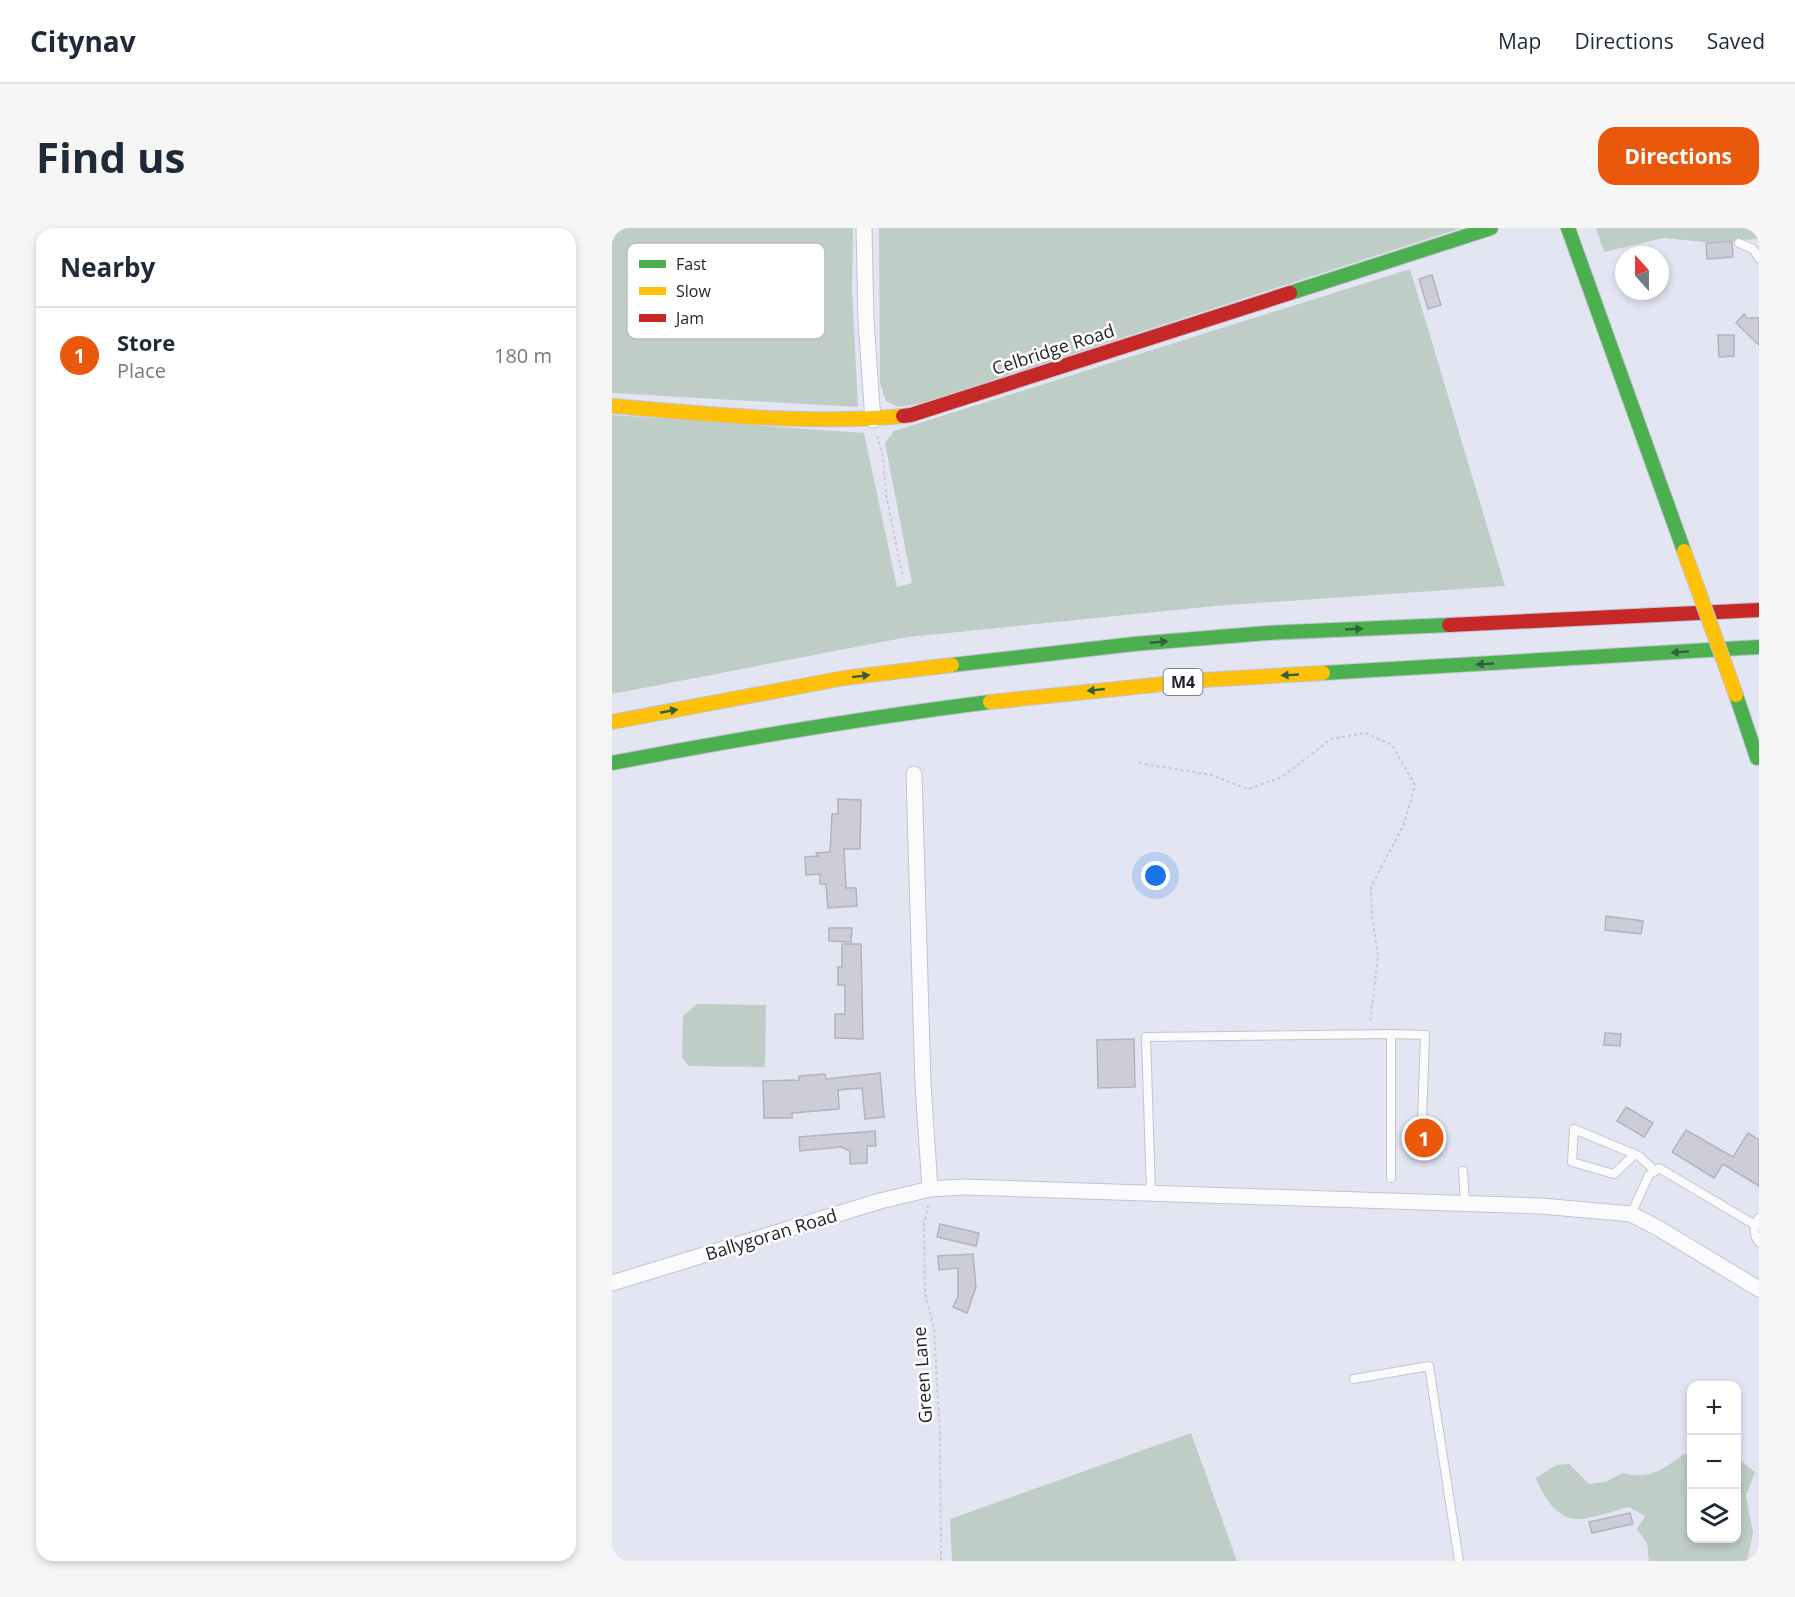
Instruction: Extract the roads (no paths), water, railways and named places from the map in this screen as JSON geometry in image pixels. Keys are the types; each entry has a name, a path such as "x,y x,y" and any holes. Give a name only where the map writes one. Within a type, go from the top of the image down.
{"main road":[{"name":"Celbridge Road","path":"612,406 780,418 873,420 910,415 1491,228"},
{"path":"1568,228 1758,760"},
{"path":"612,722 844,678 1134,644 1267,633 1759,610"},
{"name":"M4","path":"612,763 752,736 882,715 1030,697 1203,680 1759,647"}],"street":[{"path":"864,228 866,321 873,420"},
{"path":"914,774 923,1084 930,1189"},
{"name":"Ballygoran Road","path":"612,1283 861,1206 930,1189 963,1187 1552,1206 1630,1214"},
{"path":"1630,1214 1658,1228 1759,1289"}],"lane":[{"path":"1739,243 1753,249 1759,258"},
{"path":"1390,1178 1391,1034"},
{"path":"1151,1193 1146,1037 1425,1035 1422,1119"},
{"path":"1635,1154 1614,1174 1572,1162 1574,1130 1635,1154 1655,1171"},
{"path":"1630,1214 1649,1174 1659,1168 1757,1222 1754,1234 1759,1242"},
{"path":"1463,1171 1465,1203"},
{"path":"1354,1379 1429,1366 1459,1561"}],"place":[{"name":"Store","path":"1424,1138"}]}
